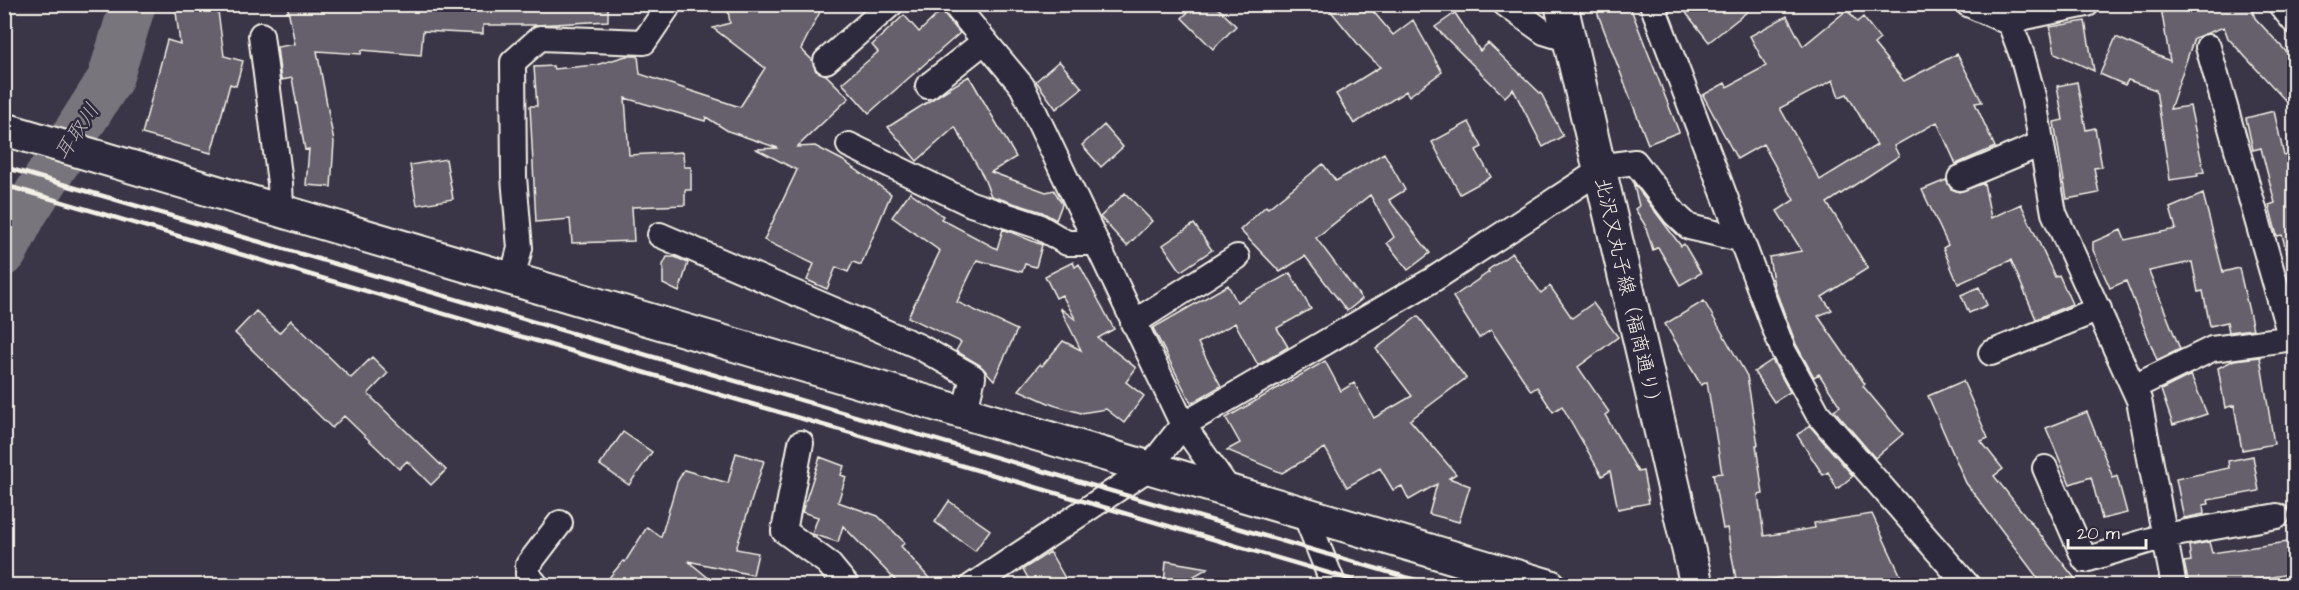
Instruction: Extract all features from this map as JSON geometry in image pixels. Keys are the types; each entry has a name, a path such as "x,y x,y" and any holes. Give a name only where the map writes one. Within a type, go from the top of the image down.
{"street":[{"path":"826,61 891,4"},
{"path":"954,4 1022,86 1183,425 1231,493"},
{"path":"1505,4 1544,32 1567,39"},
{"name":"北沢又丸子線（福商通り）","path":"1561,4 1567,39 1697,585"},
{"path":"1652,4 1782,350 1818,414 1968,585"},
{"path":"1968,4 2010,23 2022,55 2054,213 2139,400 2174,585"},
{"path":"2010,23 2025,17 2087,4"},
{"path":"2280,4 2295,21"},
{"path":"512,279 520,248 514,177 513,62 540,38 644,42 667,8"},
{"path":"261,35 280,183 281,210"},
{"path":"928,86 985,41"},
{"path":"2134,387 2212,349 2293,338 2208,47"},
{"path":"4,129 1231,493 1550,585"},
{"path":"1960,178 2041,144"},
{"path":"849,145 971,204 1038,226 1067,243 1095,243"},
{"path":"972,585 1149,468 1183,425 1434,279 1598,169 1635,162 1675,214 1689,227 1740,239"},
{"path":"660,235 918,346 973,377 964,413"},
{"path":"1133,323 1237,257"},
{"path":"1991,353 2099,309"},
{"path":"801,443 784,531 828,563 847,585"},
{"path":"2045,468 2085,560 2164,536 2277,516"},
{"path":"1305,514 1334,585"},
{"path":"537,585 528,575 528,565 560,523"}],"building":[{"path":"175,4 217,4 224,56 243,61 236,86 230,84 211,153 142,134 167,40 180,44"},
{"path":"287,4 608,4 608,21 483,25 483,34 423,31 421,55 362,50 361,54 317,51 334,142 331,187 306,185 309,149 305,150 292,78 281,80 277,47 295,44"},
{"path":"727,4 824,4 801,49 812,60 816,71 826,75 849,98 797,147 815,146 842,160 891,194 861,265 853,262 848,272 836,267 827,289 807,280 814,264 764,240 797,170 756,149 778,148 728,131 706,117 705,121 625,98 629,155 683,152 684,167 691,167 691,190 685,190 685,205 632,207 634,241 572,243 570,219 536,222 530,106 537,106 534,67 553,66 554,69 596,65 626,56 638,56 640,74 740,107 765,68 713,28 730,23"},
{"path":"1196,4 1214,4 1236,26 1213,49 1182,18"},
{"path":"1325,4 1367,4 1393,35 1413,20 1442,72 1409,96 1406,91 1354,124 1336,94 1380,67"},
{"path":"1594,4 1629,4 1679,132 1648,144"},
{"path":"1679,4 1757,4 1709,42"},
{"path":"2174,4 2250,4 2255,18 2295,61 2295,111 2228,38 2224,27 2194,38 2170,109 2190,106 2204,172 2197,173 2198,176 2170,180 2156,90 2128,80 2125,85 2100,74 2116,37 2170,61 2161,8"},
{"path":"1847,10 1857,22 1863,17 1880,39 1874,44 1904,81 1957,54 1982,102 1975,103 1995,147 1956,164 1937,122 1894,146 1899,156 1827,203 1868,268 1822,297 1832,310 1818,316 1865,384 1863,386 1903,434 1875,458 1834,410 1840,406 1819,374 1814,377 1796,344 1774,286 1769,257 1802,251 1777,211 1794,200 1763,144 1737,159 1703,95 1725,83 1727,87 1766,66 1750,36 1787,16 1803,46","holes":["1833,80 1839,97 1847,94 1877,145 1820,180 1780,108"]},
{"path":"941,11 960,33 869,113 842,83 878,52 872,45 904,15 919,32"},
{"path":"1455,13 1480,51 1488,43 1542,95 1563,136 1543,147 1513,89 1505,97 1435,27"},
{"path":"2085,21 2094,71 2055,53 2050,27"},
{"path":"1059,61 1082,88 1056,109 1036,81"},
{"path":"969,76 1016,157 991,172 1046,192 1054,190 1062,204 1056,220 1042,212 991,196 983,176 955,127 917,161 888,127"},
{"path":"2077,82 2086,130 2095,128 2102,167 2094,168 2099,193 2067,199 2054,122 2063,120 2057,86"},
{"path":"2274,111 2284,156 2295,154 2295,252 2287,253 2282,235 2277,236 2269,205 2275,203 2261,148 2253,150 2246,118"},
{"path":"1469,122 1482,147 1476,150 1491,177 1460,194 1432,142"},
{"path":"1104,125 1123,147 1101,167 1082,145"},
{"path":"1384,153 1405,190 1389,200 1430,253 1408,270 1387,243 1394,237 1370,195 1316,238 1362,299 1347,311 1305,256 1280,272 1240,230 1266,206 1268,208 1323,164 1336,181"},
{"path":"446,159 453,199 417,205 410,165"},
{"path":"1946,180 1951,189 1959,192 1984,183 1991,218 2021,204 2055,277 2059,275 2072,304 2036,319 2011,260 1958,284 1943,248 1948,245 1922,190"},
{"path":"1633,182 1681,246 1684,244 1701,273 1680,285 1658,247 1653,250 1645,225 1635,209 1639,206"},
{"path":"910,192 943,216 941,219 997,249 1003,229 1042,245 1036,267 1025,264 1022,272 977,260 957,302 1017,330 994,380 980,365 956,351 961,342 908,317 940,251 892,217"},
{"path":"1125,193 1152,221 1127,246 1100,217"},
{"path":"2203,194 2223,272 2239,268 2253,329 2229,332 2227,322 2210,326 2203,291 2198,292 2192,262 2149,271 2180,349 2157,360 2126,281 2110,288 2093,250 2093,242 2121,230 2125,240 2176,229 2170,208"},
{"path":"1194,224 1212,250 1181,271 1163,245"},
{"path":"1512,253 1541,293 1550,286 1572,318 1593,303 1618,337 1578,367 1609,412 1605,415 1638,472 1643,471 1649,503 1618,509 1610,471 1602,476 1562,406 1553,412 1537,387 1531,391 1491,330 1479,338 1453,297"},
{"path":"667,257 675,257 688,263 679,292 663,284 663,265"},
{"path":"1073,262 1075,267 1079,264 1114,329 1098,338 1136,368 1126,382 1144,396 1124,423 1106,409 1081,413 1053,405 1019,390 1063,341 1081,350 1060,308 1076,320 1062,295 1056,298 1045,276"},
{"path":"1290,273 1311,309 1277,328 1288,347 1258,365 1235,323 1198,343 1221,386 1191,403 1153,328 1228,285 1237,302"},
{"path":"1979,287 1987,305 1969,313 1961,295"},
{"path":"1704,301 1747,376 1758,445 1756,445 1763,494 1758,495 1764,536 1815,528 1814,523 1872,514 1905,585 1786,585 1784,577 1737,585 1727,528 1723,529 1713,474 1722,473 1707,382 1701,385 1665,324"},
{"path":"256,311 279,333 291,320 351,378 372,357 388,373 368,394 446,470 431,485 407,461 399,469 344,416 332,428 235,333"},
{"path":"1418,316 1466,378 1410,420 1456,474 1449,478 1470,486 1459,522 1429,514 1437,484 1409,500 1402,486 1393,490 1380,468 1347,487 1325,448 1282,473 1227,450 1240,443 1226,418 1325,361 1341,391 1354,383 1374,418 1412,396 1376,349"},
{"path":"2260,357 2274,444 2242,450 2234,405 2225,408 2218,368 2234,360"},
{"path":"1772,360 1790,392 1774,402 1754,372"},
{"path":"2191,375 2207,414 2173,425 2161,390"},
{"path":"1963,381 1988,438 1981,441 2003,469 1994,476 2080,585 2043,585 1966,483 1928,396"},
{"path":"2087,412 2113,478 2117,476 2127,513 2102,519 2091,477 2070,484 2046,428"},
{"path":"1810,426 1853,476 1837,489 1828,472 1823,475 1797,435"},
{"path":"623,432 652,452 629,485 600,465"},
{"path":"736,453 764,461 736,549 758,553 753,575 688,561 717,585 603,585 623,561 625,562 647,527 661,537 677,482 684,470 728,483"},
{"path":"2253,456 2259,491 2208,500 2209,504 2203,505 2204,514 2184,518 2176,479 2229,468 2228,461"},
{"path":"820,457 844,466 841,475 846,477 838,502 878,516 905,543 901,546 935,585 900,585 843,526 838,542 812,534 818,517 802,512"},
{"path":"949,501 990,530 975,551 935,522"},
{"path":"2295,541 2295,573 2226,585 2189,585 2184,562 2191,561 2189,546 2209,542 2212,553"},
{"path":"1050,552 1069,585 1032,585 1023,569"},
{"path":"1166,561 1208,568 1179,585 1164,585"}],"waterway":[{"name":"耳取川","path":"4,253 24,214 110,79 133,4"}],"railway":[{"path":"4,167 1436,586"},
{"path":"4,185 1373,586"}]}
